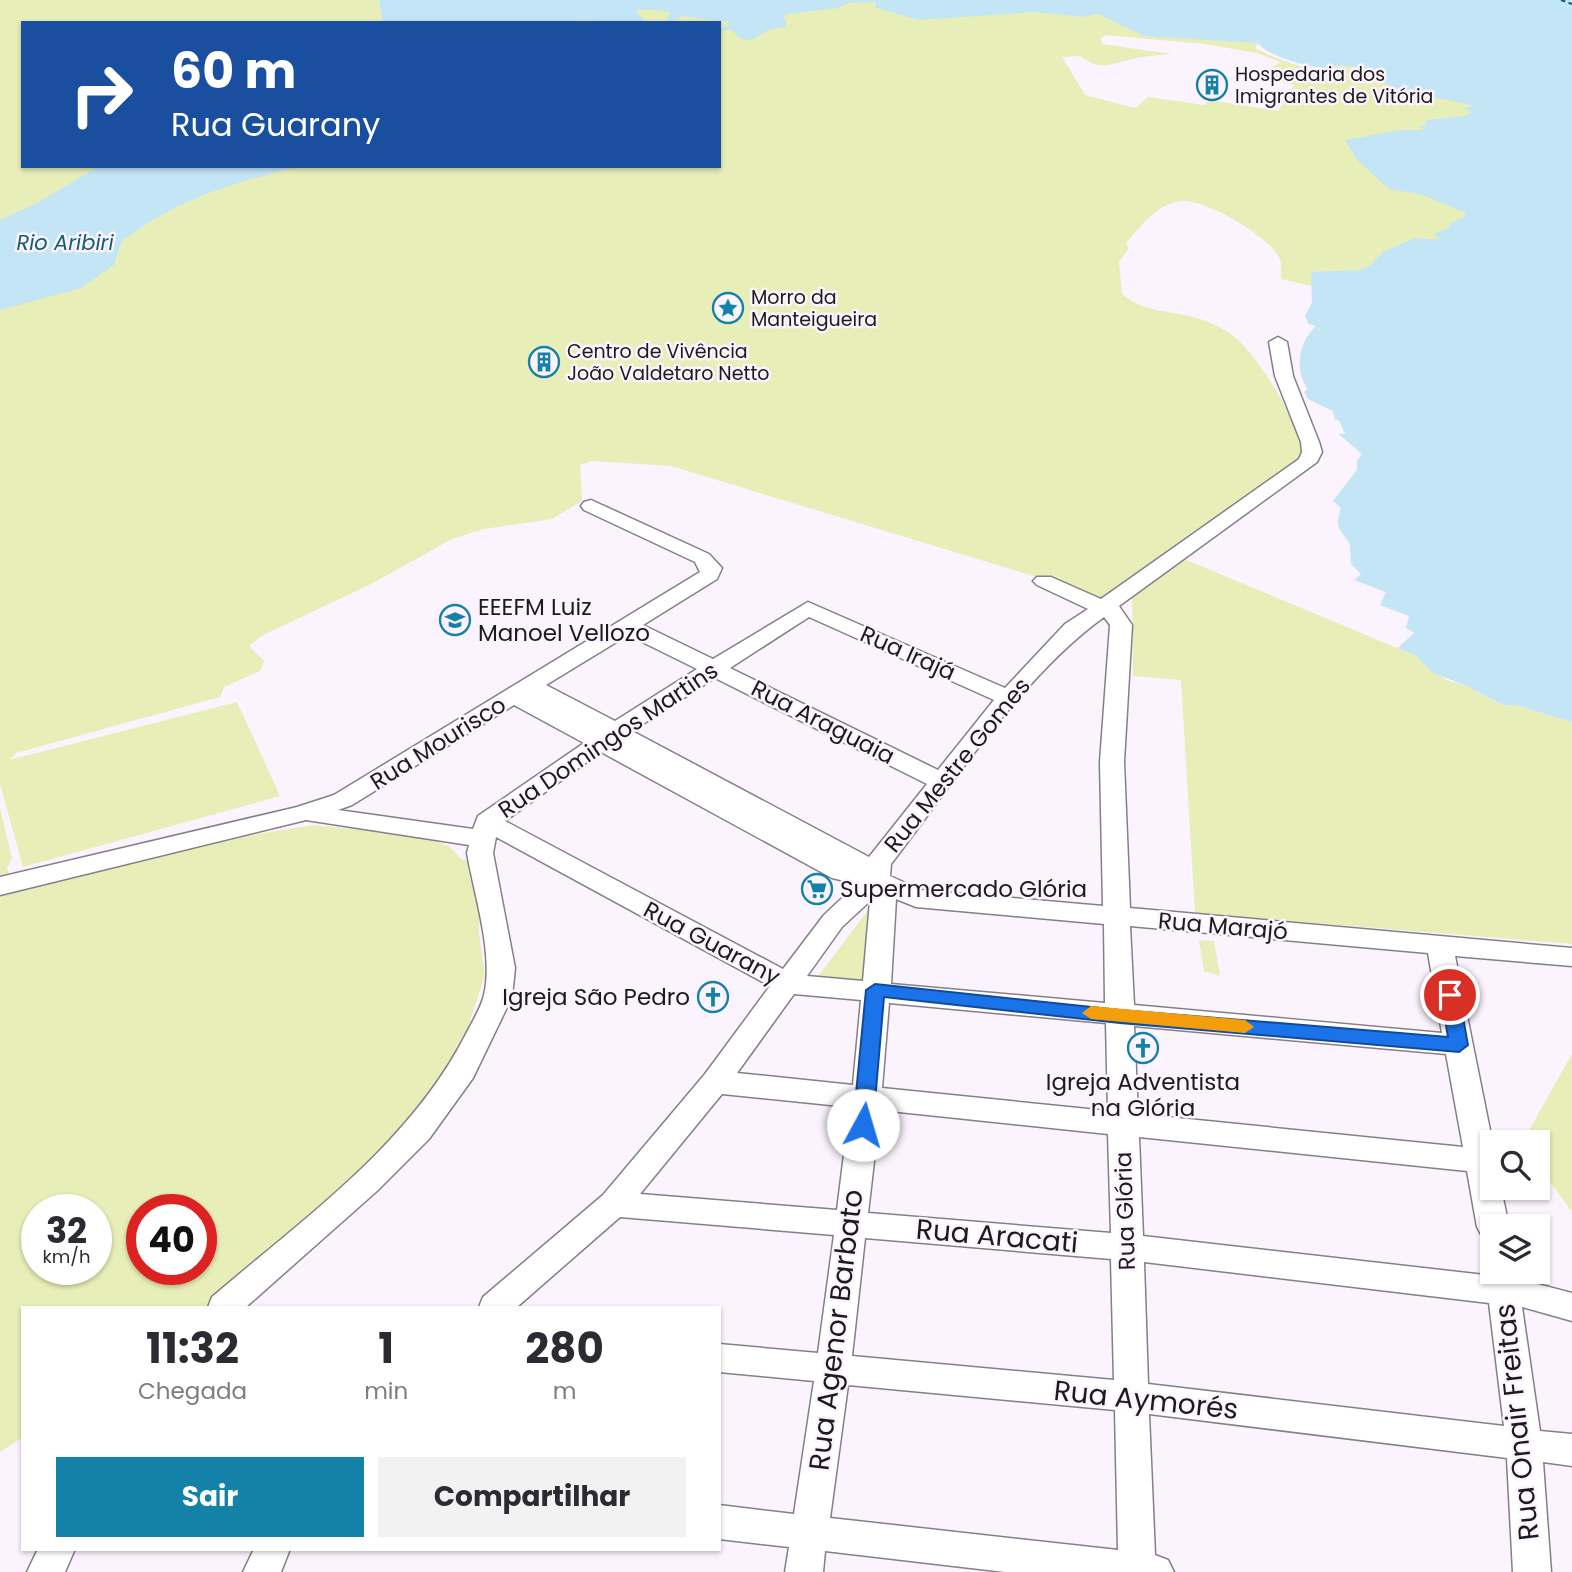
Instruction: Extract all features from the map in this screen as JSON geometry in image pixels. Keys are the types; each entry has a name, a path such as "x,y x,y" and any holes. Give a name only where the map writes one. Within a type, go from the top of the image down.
{"street":[{"name":"Rua Mestre Gomes","path":"496,1306 614,1204 715,1082 833,921 877,880 880,858 1008,698 1073,629 1307,462 1312,453 1310,442 1284,376 1279,342"},
{"name":"Rua Mourisco","path":"0,886 304,813 354,794 705,579 712,568 702,558 590,506"},
{"path":"1044,581 1104,607"},
{"name":"Rua Glória","path":"1104,607 1118,617 1122,634 1112,762 1125,1247 1143,1571"},
{"name":"Rua Irajá","path":"807,608 1008,698"},
{"name":"Rua Domingos Martins","path":"225,1306 366,1182 418,1131 458,1078 498,997 500,978 480,853 485,830 607,737 807,608"},
{"name":"Rua Araguaia","path":"628,626 942,782"},
{"name":"Rua Marajó","path":"522,691 841,872 877,880 916,898 1572,957"},
{"name":"Rua Guarany","path":"304,813 485,830 788,984 1459,1045"},
{"name":"Rua Agenor Barbato","path":"804,1572 833,1370 866,1100 884,905 877,880"},
{"path":"1440,946 1480,1151"},
{"path":"715,1082 866,1100 1480,1161"},
{"name":"Rua Aracati","path":"614,1204 1480,1280"},
{"name":"Rua Onair Freitas","path":"1502,1284 1524,1442 1532,1572"},
{"name":"Rua Aracati","path":"1507,1284 1572,1307"},
{"name":"Rua Aymorés","path":"721,1358 1133,1397 1524,1442 1572,1450"},
{"path":"721,1522 1143,1571"},
{"path":"46,1572 56,1551"},
{"path":"262,1572 271,1551"}],"green space":[{"path":"0,0 1084,0 1210,39 1258,43 1255,48 1298,65 1324,70 1339,66 1359,68 1377,74 1361,74 1365,80 1461,96 1572,126 1350,544 1339,528 1341,507 1333,501 1357,470 1357,461 1362,454 1339,434 1345,434 1339,420 1335,420 1333,411 1308,399 1304,392 1308,389 1301,373 1300,356 1306,339 1316,326 1309,324 1305,316 1312,303 1312,286 1281,279 1279,257 1272,248 1235,220 1193,202 1173,203 1157,211 1126,243 1129,248 1119,262 1122,294 1148,308 1206,321 1236,338 1255,360 1287,409 1302,453 1289,470 1198,528 1103,597 1084,597 1053,582 671,466 592,461 580,465 582,501 552,519 484,529 452,539 371,584 263,635 249,646 264,661 260,671 224,687 220,697 16,753 9,760 237,702 280,796 23,867 0,784","holes":["1105,35 1205,44 1257,53 1281,62 1256,77 1294,85 1278,111 1210,100 1204,105 1148,97 1135,108 1085,95 1062,57 1080,56 1093,64 1105,65 1172,54 1102,44 1101,38"]},
{"path":"1184,559 1416,656 1446,680 1467,686 1502,705 1519,706 1572,722 1572,944 1195,913 1181,680 1133,676 1132,595"},
{"path":"0,808 12,858 7,868 14,889 213,841 314,825 420,836 449,846 461,859 469,861 479,893 479,933 485,975 458,1057 452,1071 343,1199 207,1306 21,1306 21,1438 0,1452"},
{"path":"871,906 866,982 817,978"},
{"path":"1199,940 1214,941 1220,976 1204,971"},
{"path":"1572,1054 1572,1212 1550,1182 1550,1130 1529,1130"}],"water":[{"path":"379,0 1572,0 1572,722 1519,706 1503,705 1467,686 1433,673 1416,656 1398,648 1414,633 1406,628 1409,616 1380,605 1386,592 1354,580 1361,574 1351,564 1350,544 1339,528 1341,508 1333,501 1357,470 1357,461 1362,454 1339,434 1345,434 1339,420 1335,420 1333,411 1308,399 1304,392 1308,389 1301,373 1302,347 1316,326 1309,324 1305,316 1312,303 1311,272 1360,270 1369,266 1384,251 1416,238 1440,240 1434,234 1451,227 1448,224 1463,218 1466,213 1423,195 1389,189 1357,160 1345,140 1402,130 1424,130 1419,126 1428,125 1424,122 1427,120 1465,116 1472,112 1462,108 1476,106 1399,90 1378,80 1372,74 1377,74 1358,68 1323,68 1297,63 1270,52 1257,43 1144,36 1098,14 1084,17 1035,12 919,20 876,8 875,2 848,3 839,8 786,14 783,17 787,22 785,27 770,29 751,40 741,39 731,30 721,30 730,24 728,22 682,16 669,21 667,17 671,13 659,10 636,10 644,21 383,21"},
{"name":"Rio Aribiri","path":"96,168 293,168 229,186 164,214 121,242 114,265 81,288 0,310 0,220 35,204"}],"ferry route":[{"path":"1561,0 1572,4"}],"slow traffic":[{"path":"1091,1013 1245,1027"}],"place":[{"name":"Hospedaria dos Imigrantes de Vitória","path":"1212,85"},
{"name":"Morro da Manteigueira","path":"728,308"},
{"name":"Centro de Vivência João Valdetaro Netto","path":"544,362"},
{"name":"EEEFM Luiz Manoel Vellozo","path":"455,620"},
{"name":"Supermercado Glória","path":"817,889"},
{"name":"Igreja São Pedro","path":"713,997"},
{"name":"Igreja Adventista na Glória","path":"1143,1048"}],"route":[{"path":"863,1125 875,990 1120,1016 1459,1045 1450,995"}]}
